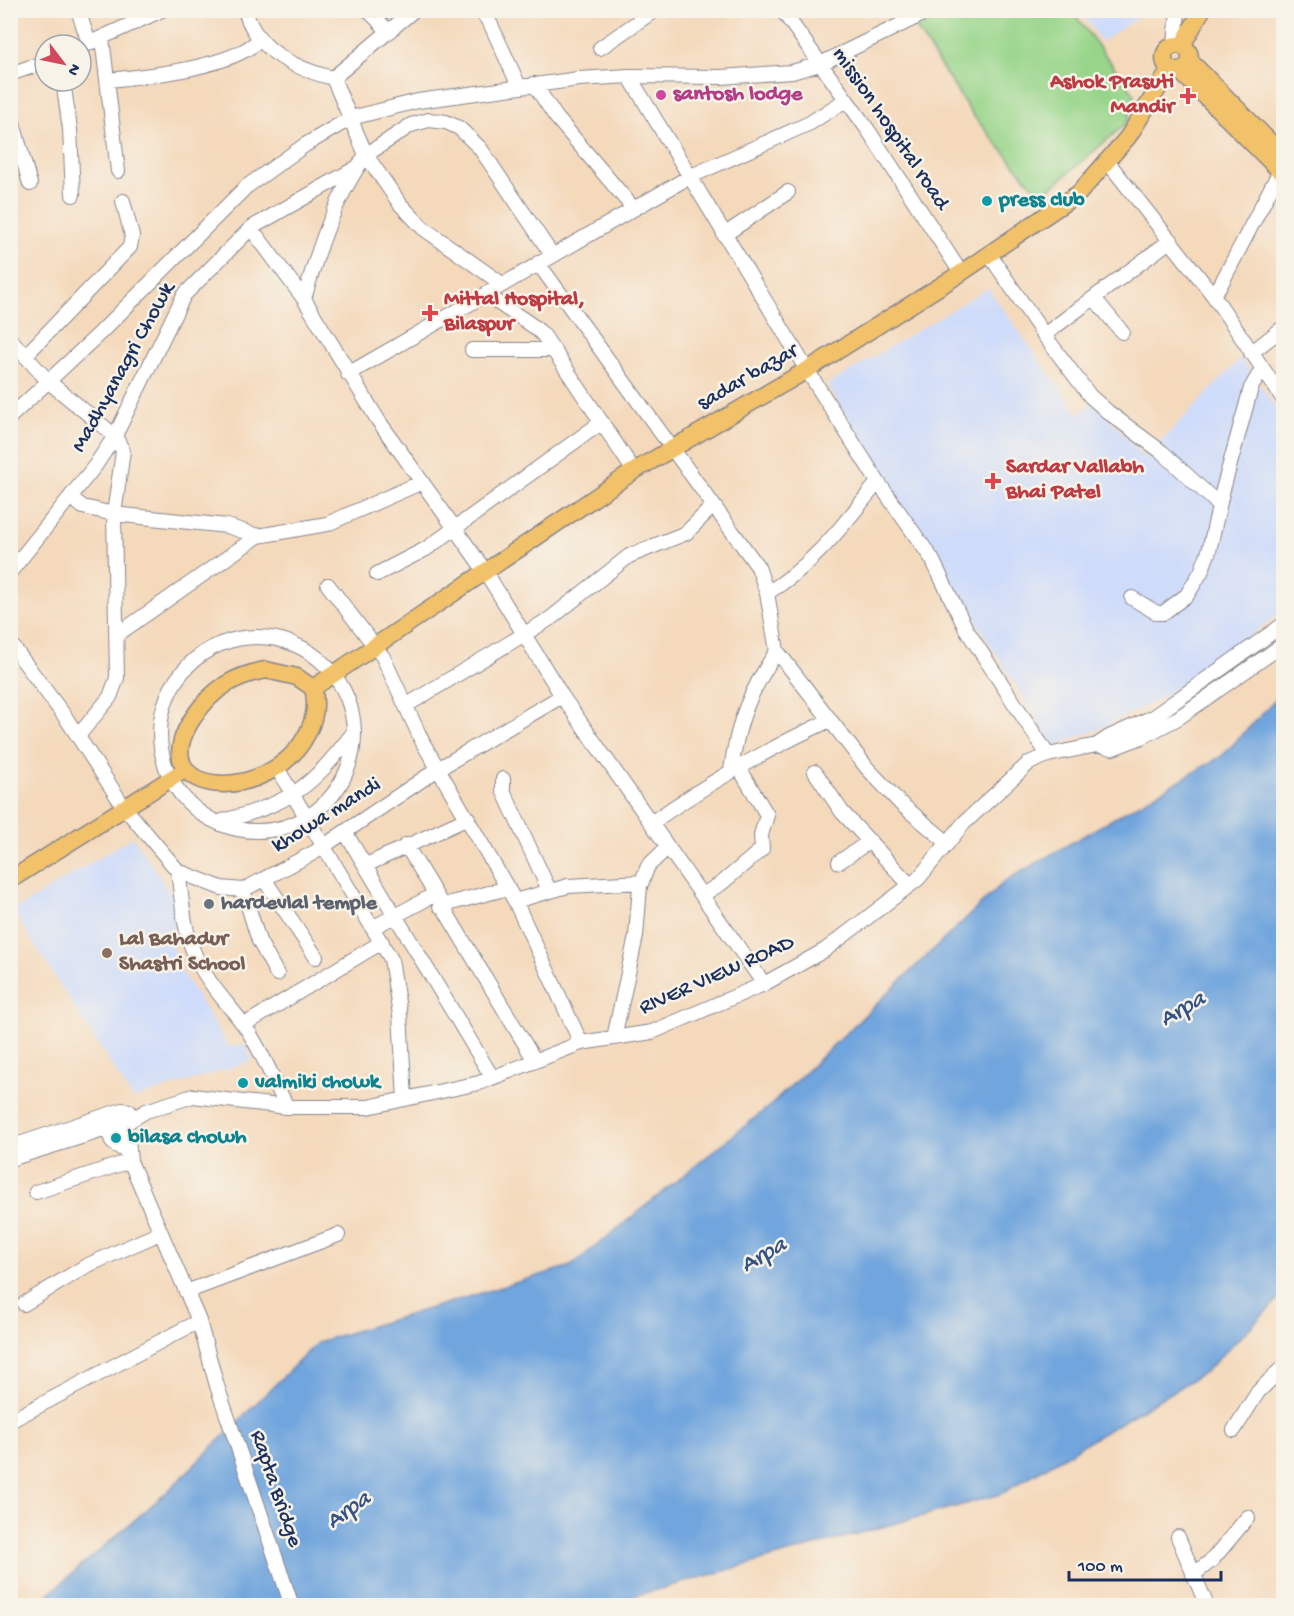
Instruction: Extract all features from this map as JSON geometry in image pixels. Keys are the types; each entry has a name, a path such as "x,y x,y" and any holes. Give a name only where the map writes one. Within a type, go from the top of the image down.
{"main road":[{"path":"1202,10 1179,45 1164,55 1180,67 1283,166"},
{"path":"1179,45 1189,51 1180,67"},
{"name":"sadar bazar","path":"313,688 633,471 807,370 961,273 1079,193 1128,137 1180,67"},
{"path":"266,670 297,677 313,688 316,698 312,724 293,756 277,768 243,782 226,785 203,782 186,769 183,760 184,734 201,707 214,692 231,680 248,673 266,670"},
{"path":"10,880 186,769"}],"street":[{"path":"78,10 87,33"},
{"path":"93,42 162,10"},
{"path":"245,10 259,40 308,72 333,78"},
{"path":"368,10 389,32"},
{"path":"333,78 414,10"},
{"path":"481,10 491,25 519,86"},
{"path":"600,48 655,10"},
{"name":"mission hospital road","path":"782,10 844,101 868,130 961,273"},
{"path":"10,417 49,382 246,188 305,145 351,118 418,101 534,84 629,76 765,76 820,64 931,10"},
{"path":"1179,10 1179,45"},
{"path":"108,81 173,73 247,51 259,40"},
{"path":"93,47 108,81 118,171"},
{"path":"10,74 33,66"},
{"path":"629,76 807,370 878,482 932,559 966,629 1048,755"},
{"path":"333,78 366,155 400,204 423,228 502,284"},
{"path":"534,84 556,117 634,208"},
{"path":"65,93 70,129 73,195"},
{"path":"348,374 689,177 810,123 844,101"},
{"path":"10,112 30,184"},
{"path":"304,299 325,235 356,168 366,155 411,125 429,120 446,122 459,128 480,148 552,255"},
{"path":"1107,161 1213,295 1284,400"},
{"path":"1213,295 1283,166"},
{"name":"Madhyanagri Chowk","path":"10,572 95,466 115,436 184,295 250,228 356,168"},
{"path":"724,235 788,192"},
{"path":"25,356 130,247 132,236 123,201"},
{"path":"250,228 304,299 348,374 420,483 485,571 562,696 764,984"},
{"path":"1044,335 1171,240"},
{"path":"989,254 1044,335 1100,406 1162,452 1219,505"},
{"path":"538,263 673,449 712,507 758,567 767,593 777,651 887,790 948,843"},
{"path":"488,293 498,303 532,323 554,350 633,471"},
{"path":"1094,298 1122,332"},
{"path":"1251,353 1284,327"},
{"path":"10,339 49,382 115,436 121,444 123,460 114,514 118,634 115,689 78,736"},
{"path":"472,350 554,350"},
{"path":"1132,598 1157,613 1163,612 1187,595 1209,551 1251,388 1262,369"},
{"path":"377,574 406,561 454,529 602,422"},
{"path":"767,593 801,570 821,552 878,482"},
{"path":"118,634 258,537 327,524 420,483"},
{"path":"70,497 83,507 114,514 226,526 258,537"},
{"path":"406,705 551,618 629,556 686,533 712,507"},
{"path":"328,585 376,645 423,743 511,894 581,1043"},
{"name":"RIVER VIEW ROAD","path":"104,1123 193,1096 287,1107 368,1107 492,1077 581,1043 652,1032 764,984 825,950 927,871 964,823 1029,763 1048,755 1097,745 1153,717 1284,624"},
{"path":"259,638 286,641 316,655 333,674 350,706 353,734 350,765 342,782 323,809 307,820 264,828 221,822 204,813 168,780 159,757 157,740 162,704 174,683 194,660 208,651 236,639 259,638"},
{"path":"10,643 78,736 124,807 178,871 221,888 243,890 259,941 277,974"},
{"name":"RIVER VIEW ROAD","path":"1097,745 1113,748 1161,729 1284,644"},
{"path":"702,895 722,883 762,849 761,836 767,816 734,768 741,720 760,676 777,651"},
{"name":"khowa mandi","path":"243,890 322,847 438,769 562,696"},
{"path":"651,823 696,790 761,752 830,720"},
{"path":"221,822 270,807 293,796 328,766 353,734"},
{"path":"277,768 322,847 382,942 395,972 405,1099"},
{"path":"815,772 842,812 910,885"},
{"path":"503,779 503,790 549,890"},
{"path":"366,865 468,818"},
{"path":"345,832 492,1077"},
{"path":"839,862 870,841"},
{"path":"406,845 535,1061"},
{"path":"614,1038 636,936 642,882 648,866 668,847"},
{"path":"178,871 186,931 192,950 214,991 243,1025 287,1107"},
{"path":"264,879 316,957"},
{"path":"372,928 396,915 437,900 549,890 568,886 642,882"},
{"path":"243,1025 382,942"},
{"path":"124,1117 128,1156"},
{"path":"104,1123 113,1143 128,1156"},
{"path":"10,1147 104,1123"},
{"path":"10,1159 104,1123"},
{"path":"36,1192 128,1156"},
{"name":"Rapta Bridge","path":"128,1156 199,1321 217,1386 292,1605"},
{"path":"24,1304 86,1266 160,1233"},
{"path":"186,1292 339,1235"},
{"path":"10,1420 199,1321"},
{"path":"1234,1430 1258,1392 1284,1366"},
{"path":"1194,1575 1212,1560 1248,1517"},
{"path":"1178,1537 1207,1605"}],"shaded area":[{"path":"1080,11 1147,11 1101,42"},
{"path":"988,288 1078,414 1094,401 1145,458 1241,358 1283,418 1283,611 1211,666 1155,701 1099,729 1054,746 827,385"},
{"name":"Lal Bahadur Shastri School","path":"133,837 175,900 181,916 168,936 181,970 228,1046 246,1045 252,1061 133,1099 13,911"}],"green space":[{"path":"931,11 1072,11 1135,95 1127,123 1041,196 972,114 912,22"}],"water":[{"name":"Arpa","path":"1283,692 1283,1295 1205,1372 1001,1494 602,1605 35,1606 167,1492 318,1342 571,1266 772,1104 1005,881 1222,756"}],"place":[{"name":"santosh lodge","path":"661,95"},
{"name":"Ashok Prasuti Mandir","path":"1188,96"},
{"name":"press club","path":"987,201"},
{"name":"Mittal Hospital, Bilaspur","path":"430,313"},
{"name":"Sardar Vallabh Bhai Patel","path":"993,481"},
{"name":"hardevlal temple","path":"209,904"},
{"name":"Lal Bahadur Shastri School","path":"107,953"},
{"name":"valmiki chowk","path":"243,1083"},
{"name":"bilasa chowh","path":"116,1138"}]}
